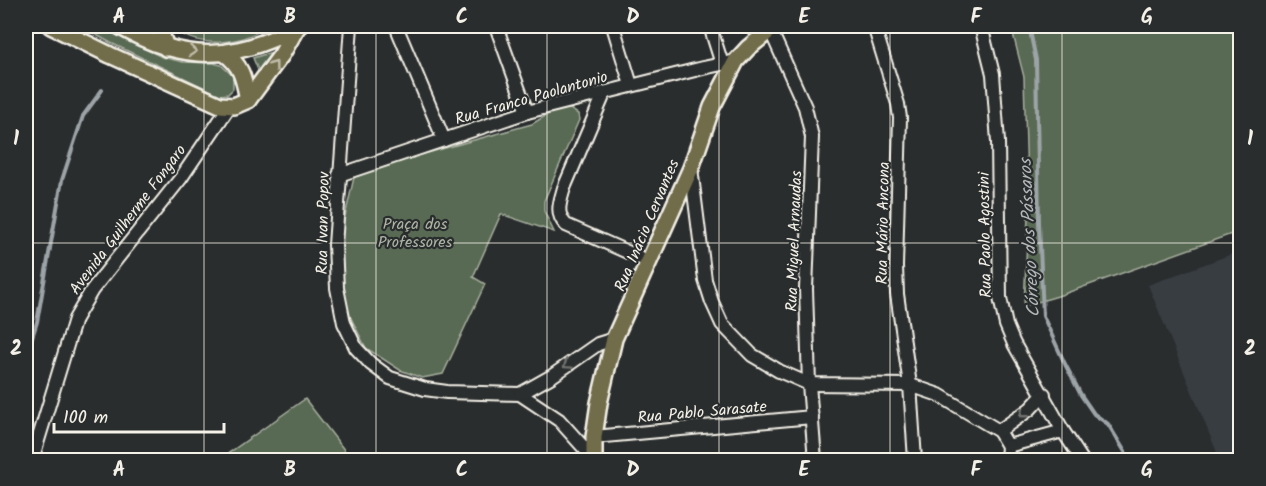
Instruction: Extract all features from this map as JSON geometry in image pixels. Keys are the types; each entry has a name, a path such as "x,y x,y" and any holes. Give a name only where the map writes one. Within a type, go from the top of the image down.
{"main road":[{"path":"51,26 110,56 229,107 248,100 282,54 298,26"},
{"path":"119,26 143,40 166,48 224,53 250,48 298,26"},
{"path":"159,26 166,48"},
{"name":"Rua Inácio Cervantes","path":"594,460 594,437 599,403 614,339 691,168 729,63 773,27"},
{"path":"224,53 238,64 248,100"}],"street":[{"name":"Rua Ivan Popov","path":"351,26 335,245 337,288 344,323 356,348 371,364 390,378 424,389 447,392 520,394"},
{"path":"396,26 444,140"},
{"path":"496,26 527,112"},
{"path":"613,26 631,86"},
{"path":"710,26 729,63"},
{"name":"Rua Mário Ancona","path":"874,26 898,104 900,118 897,294 910,385 915,460"},
{"name":"Rua Paolo Agostini","path":"981,26 993,74 998,142 1000,298 1006,325 1014,345 1044,394 1063,431 1083,460"},
{"name":"Rua Miguel Arnaudas","path":"773,27 805,106 812,137 806,289 808,384 815,460"},
{"name":"Rua Franco Paolantonio","path":"339,175 527,112 729,63"},
{"path":"604,94 564,188 559,204 559,214 566,225 650,262"},
{"name":"Avenida Guilherme Fongaro","path":"32,460 75,319 92,290 181,178 229,107"},
{"path":"691,168 705,280 722,324 752,355 808,384 910,385 946,398 999,431 1008,446 1007,460"},
{"path":"594,460 559,420 520,394 552,376 598,344 614,339"},
{"path":"999,431 1030,409 1044,394"},
{"name":"Rua Pablo Sarasate","path":"594,437 812,417"},
{"path":"1008,446 1063,431"}],"shaded area":[{"path":"1240,251 1240,460 1220,460 1148,285"}],"green space":[{"path":"80,26 98,26 162,57 183,62 221,65 233,76 233,89 228,94 220,95"},
{"path":"170,26 268,26 232,41 205,42 181,34"},
{"path":"1011,26 1236,26 1240,39 1240,231 1024,306 1028,216 1024,77"},
{"path":"272,52 258,70 253,58"},
{"name":"Praça dos Professores","path":"560,107 578,114 579,120 544,201 544,211 554,232 501,214 473,277 485,284 443,374 422,378 400,370 366,348 341,298 340,238 355,173 532,124"},
{"path":"305,399 352,460 219,460"}],"waterway":[{"name":"Córrego dos Pássaros","path":"1029,26 1036,60 1043,316 1081,395 1094,414 1108,424 1130,460"},
{"path":"26,356 37,322 62,180 83,116 102,90"}]}
